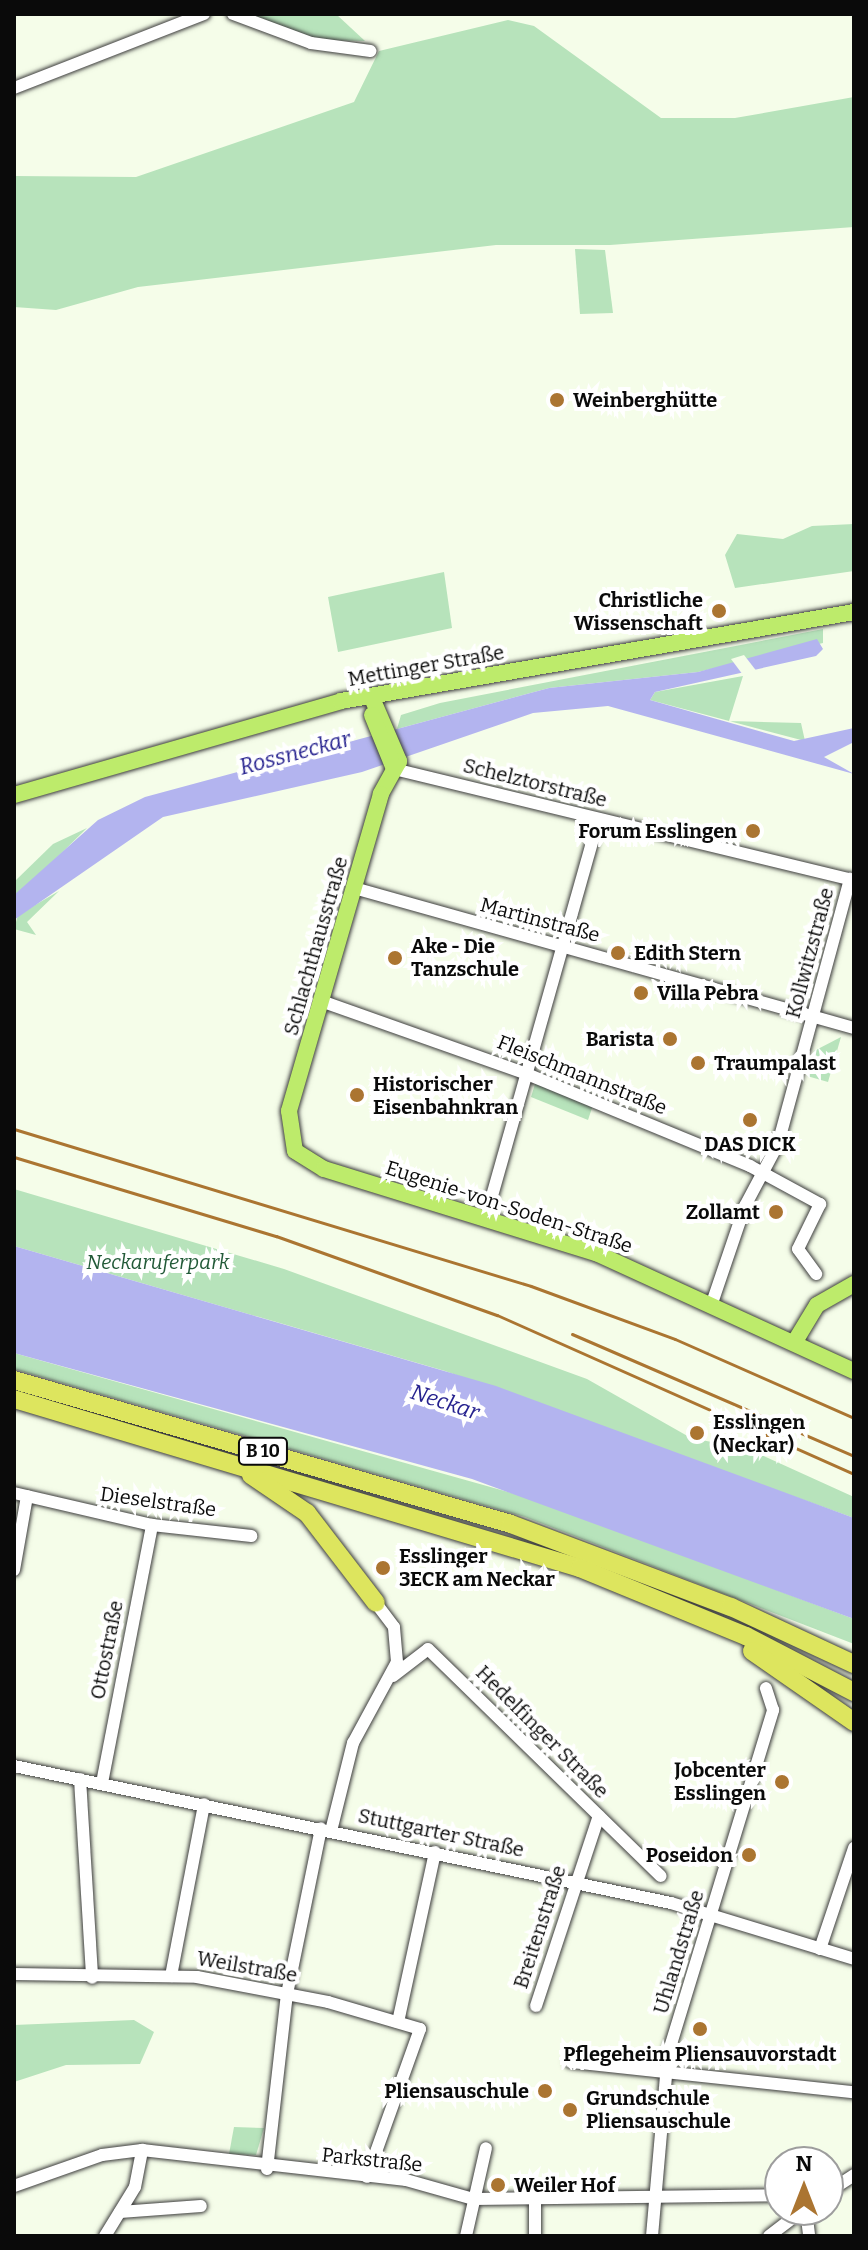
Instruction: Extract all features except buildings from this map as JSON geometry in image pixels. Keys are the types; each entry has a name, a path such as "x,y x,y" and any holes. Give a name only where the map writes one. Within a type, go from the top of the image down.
{"highway":[{"name":"B 10","path":"14,1380 430,1498 675,1584 854,1664"},
{"name":"B 10","path":"14,1399 446,1524 633,1588 854,1692"},
{"path":"216,1458 299,1506 376,1603"},
{"path":"675,1584 854,1649"},
{"path":"633,1588 778,1665 854,1722"}],"main road":[{"name":"Mettinger Straße","path":"14,795 372,698 854,612"},
{"path":"382,727 411,690"},
{"path":"372,698 394,764"},
{"name":"Schlachthausstraße","path":"289,1138 289,1111 394,764"},
{"name":"Eugenie-von-Soden-Straße","path":"289,1138 314,1165 619,1261 854,1371"},
{"path":"794,1343 817,1305 854,1284"}],"street":[{"path":"14,88 204,14"},
{"path":"233,14 311,43 370,51"},
{"name":"Schelztorstraße","path":"394,764 598,820 852,879"},
{"path":"486,1217 598,820"},
{"name":"Kollwitzstraße","path":"711,1306 745,1206 763,1175 815,1016 852,879"},
{"name":"Martinstraße","path":"354,888 854,1028"},
{"name":"Fleischmannstraße","path":"321,1001 527,1074 763,1175 820,1204 798,1249 816,1274"},
{"path":"14,1570 20,1494"},
{"name":"Dieselstraße","path":"20,1494 152,1525 251,1536"},
{"name":"Ottostraße","path":"102,1783 152,1525"},
{"path":"267,2169 287,1994 326,1830 353,1743 393,1676 397,1639 376,1603"},
{"name":"Hedelfinger Straße","path":"393,1676 428,1649 661,1876"},
{"name":"Uhlandstraße","path":"652,2236 667,2074 773,1710 766,1688"},
{"name":"Stuttgarter Straße","path":"14,1766 577,1882 711,1915 854,1959"},
{"path":"80,1779 80,1826 92,1978"},
{"path":"171,1976 204,1804"},
{"name":"Breitenstraße","path":"536,2006 599,1816"},
{"path":"820,1949 854,1848"},
{"path":"398,2022 435,1852"},
{"name":"Weilstraße","path":"14,1974 92,1978 171,1976 287,1994 420,2029 367,2177"},
{"path":"571,2062 854,2092"},
{"path":"466,2236 486,2148"},
{"path":"105,2236 135,2187 142,2150"},
{"name":"Parkstraße","path":"14,2186 102,2155 142,2150 267,2169 367,2177 473,2199 764,2195"},
{"path":"535,2198 535,2236"},
{"path":"120,2212 132,2217 201,2206"}],"green space":[{"path":"244,14 336,14 365,41 315,40"},
{"path":"508,20 534,26 661,118 735,118 854,97 854,227 610,245 496,245 138,287 56,310 14,307 14,176 136,177 354,102 379,51"},
{"path":"575,249 605,250 613,313 580,314"},
{"path":"854,524 854,571 735,588 725,555 737,534 783,539 812,526"},
{"path":"444,572 452,628 338,652 328,597"},
{"path":"823,629 823,643 698,672 549,688 397,729 401,715 440,703"},
{"path":"743,676 729,721 650,700 655,692"},
{"path":"729,721 801,723 805,741"},
{"path":"87,828 32,882 14,895 14,882 53,844"},
{"path":"59,891 27,922 36,935 14,929 18,915"},
{"path":"841,1037 828,1082 807,1076 814,1051"},
{"path":"536,1081 593,1105 588,1120 531,1097"},
{"name":"Neckaruferpark","path":"14,1189 284,1269 587,1379 691,1438 748,1449 854,1497 854,1518 445,1371 14,1246"},
{"path":"14,1353 540,1501 854,1619 854,1644 525,1517 14,1369"},
{"path":"134,2020 154,2032 140,2064 66,2065 14,2082 14,2025"},
{"path":"234,2127 264,2128 256,2155 229,2154"}],"water":[{"path":"817,639 823,649 816,656 655,692 650,700 794,741 854,728 854,742 824,757 854,774 608,706 533,713 362,772 163,817 14,920 14,895 98,820 145,797 549,688 698,672"},
{"name":"Neckar","path":"14,1246 496,1386 854,1518 854,1619 472,1479 14,1353"}],"pier":[{"path":"744,655 758,673 746,679 731,659"}],"railway":[{"path":"14,1129 531,1286 675,1339 854,1418"},
{"path":"14,1157 276,1236 497,1315 854,1474"},
{"path":"572,1334 854,1456"}],"place":[{"name":"Weinberghütte","path":"557,400"},
{"name":"Christliche Wissenschaft","path":"719,611"},
{"name":"Forum Esslingen","path":"753,831"},
{"name":"Edith Stern","path":"618,953"},
{"name":"Ake - Die Tanzschule","path":"395,958"},
{"name":"Villa Pebra","path":"641,993"},
{"name":"Barista","path":"670,1039"},
{"name":"Traumpalast","path":"698,1063"},
{"name":"Historischer Eisenbahnkran","path":"357,1095"},
{"name":"DAS DICK","path":"750,1120"},
{"name":"Zollamt","path":"776,1212"},
{"name":"Esslingen (Neckar)","path":"697,1433"},
{"name":"Esslinger 3ECK am Neckar","path":"383,1568"},
{"name":"Jobcenter Esslingen","path":"782,1782"},
{"name":"Poseidon","path":"749,1855"},
{"name":"Pflegeheim Pliensauvorstadt","path":"700,2029"},
{"name":"Pliensauschule","path":"545,2091"},
{"name":"Grundschule Pliensauschule","path":"570,2110"},
{"name":"Weiler Hof","path":"498,2185"}],"water label":[{"name":"Rossneckar","path":"295,753"}]}
